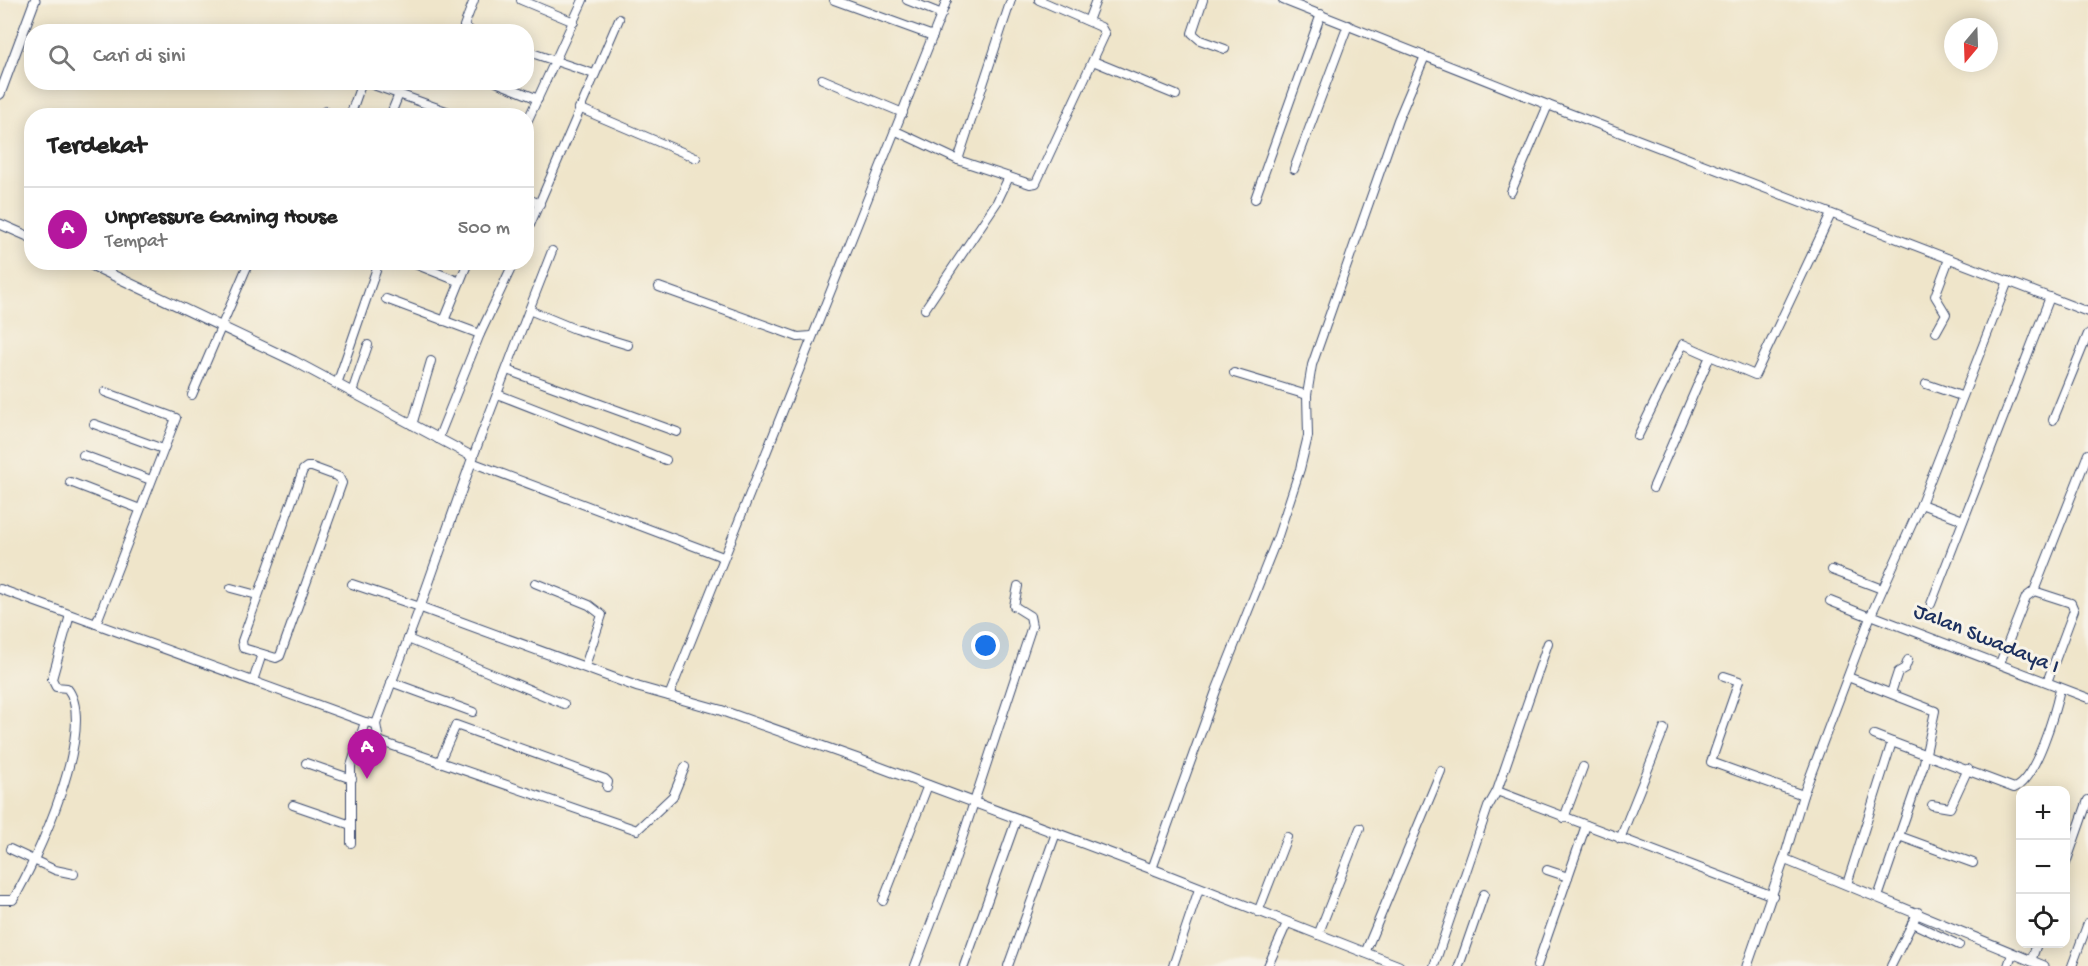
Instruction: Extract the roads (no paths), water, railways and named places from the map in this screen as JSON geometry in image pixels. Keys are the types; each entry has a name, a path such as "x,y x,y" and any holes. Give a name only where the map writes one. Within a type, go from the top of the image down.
{"street":[{"path":"24,24 35,0"},
{"path":"466,24 474,0"},
{"path":"521,0 574,22"},
{"path":"534,108 583,0"},
{"path":"834,0 933,36"},
{"path":"907,0 942,14"},
{"path":"669,696 947,0"},
{"path":"958,160 1011,0"},
{"path":"896,131 958,160 1030,184 1038,181 1104,32 1088,21 1039,0"},
{"path":"1088,21 1096,0"},
{"path":"1203,0 1192,33 1200,40 1226,50"},
{"path":"1283,0 1548,105 2088,312"},
{"path":"1255,199 1321,14"},
{"path":"534,217 579,108 619,20"},
{"path":"0,94 4,70 24,25"},
{"path":"1294,170 1348,25"},
{"path":"534,54 594,74"},
{"path":"1152,869 1216,691 1276,541 1308,436 1306,395 1320,343 1398,120 1425,57"},
{"path":"1093,61 1176,95"},
{"path":"822,79 903,114"},
{"path":"353,108 361,90"},
{"path":"387,90 438,108"},
{"path":"515,90 538,99"},
{"path":"393,108 399,94"},
{"path":"1511,192 1548,105"},
{"path":"579,108 696,158"},
{"path":"925,309 997,202 1009,177"},
{"path":"534,201 540,204"},
{"path":"1638,436 1683,344 1755,375 1831,214"},
{"path":"0,224 24,234"},
{"path":"552,251 472,460 376,724 378,741 637,830 673,796 685,766"},
{"path":"1936,332 1946,314 1935,296 1949,259"},
{"path":"101,270 337,384 472,460 723,557"},
{"path":"192,394 246,270"},
{"path":"337,384 377,270"},
{"path":"430,270 460,282"},
{"path":"444,321 465,270"},
{"path":"438,439 480,334 510,270"},
{"path":"1748,966 1773,896 1803,795 1871,616 1921,504 1961,396 2008,281"},
{"path":"659,287 798,338 812,336"},
{"path":"1931,604 2050,297"},
{"path":"386,299 480,334"},
{"path":"529,310 628,345"},
{"path":"2053,420 2088,334"},
{"path":"352,392 368,345"},
{"path":"1653,488 1710,356"},
{"path":"412,425 431,361"},
{"path":"507,370 677,432"},
{"path":"1234,373 1306,395"},
{"path":"1926,384 1961,396"},
{"path":"96,624 176,418 105,392"},
{"path":"497,394 666,460"},
{"path":"94,424 163,449"},
{"path":"2000,663 2026,597 2034,591 2088,454"},
{"path":"83,455 151,480"},
{"path":"312,467 339,477 342,483 280,656 276,658 262,654 242,645 257,595 304,468 312,467"},
{"path":"70,482 140,509"},
{"path":"1921,504 1963,520"},
{"path":"1832,570 1882,589"},
{"path":"535,583 589,605 602,615 585,666"},
{"path":"352,585 669,696 794,736 1152,869 1399,966"},
{"path":"915,966 974,802 1032,626 1030,616 1014,606 1018,586"},
{"path":"231,588 257,595"},
{"path":"0,590 365,722 376,724"},
{"path":"2034,591 2071,603 2074,610 2047,682"},
{"name":"Jalan Swadaya I","path":"1830,601 2088,698"},
{"path":"0,900 6,902 13,900 34,861 55,808 77,735 70,692 67,688 56,687 52,679 70,615"},
{"path":"408,639 564,704"},
{"path":"1434,966 1488,807 1497,791 1548,644"},
{"path":"253,681 262,654"},
{"path":"1891,693 1898,672 1905,668 1908,660"},
{"path":"1724,676 1739,681 1711,762 1803,795"},
{"path":"1848,677 1935,711 1925,754 1878,897"},
{"path":"391,682 473,712"},
{"path":"1875,735 1968,769 2009,788 2022,784 2038,756 2060,689"},
{"path":"351,843 351,761 365,722"},
{"path":"439,763 456,725 605,778 608,782 607,787"},
{"path":"1620,839 1664,729"},
{"path":"1847,884 1892,742"},
{"path":"306,763 352,779"},
{"path":"1564,818 1583,767"},
{"path":"1932,804 1950,808 1968,769"},
{"path":"1365,953 1441,771"},
{"path":"883,901 928,785"},
{"path":"1497,791 1773,896"},
{"path":"2070,852 2088,800"},
{"path":"293,805 351,825"},
{"path":"964,966 1017,818"},
{"path":"1537,966 1586,825"},
{"path":"1318,935 1360,828"},
{"path":"1008,966 1056,833"},
{"path":"1899,836 1973,863"},
{"path":"1258,912 1287,837"},
{"path":"10,849 54,870 74,874"},
{"path":"1784,859 1918,912 1963,934 2044,966"},
{"path":"1546,870 1569,877"},
{"path":"1173,966 1199,889"},
{"path":"1459,966 1484,894"},
{"path":"1895,965 1918,912"},
{"path":"1268,966 1287,923"},
{"path":"1912,923 1959,945"},
{"path":"2072,966 2088,923"},
{"path":"2031,961 2036,948"},
{"path":"2008,966 2012,954"}],"place":[{"name":"Unpressure Gaming House","path":"367,779"}]}
